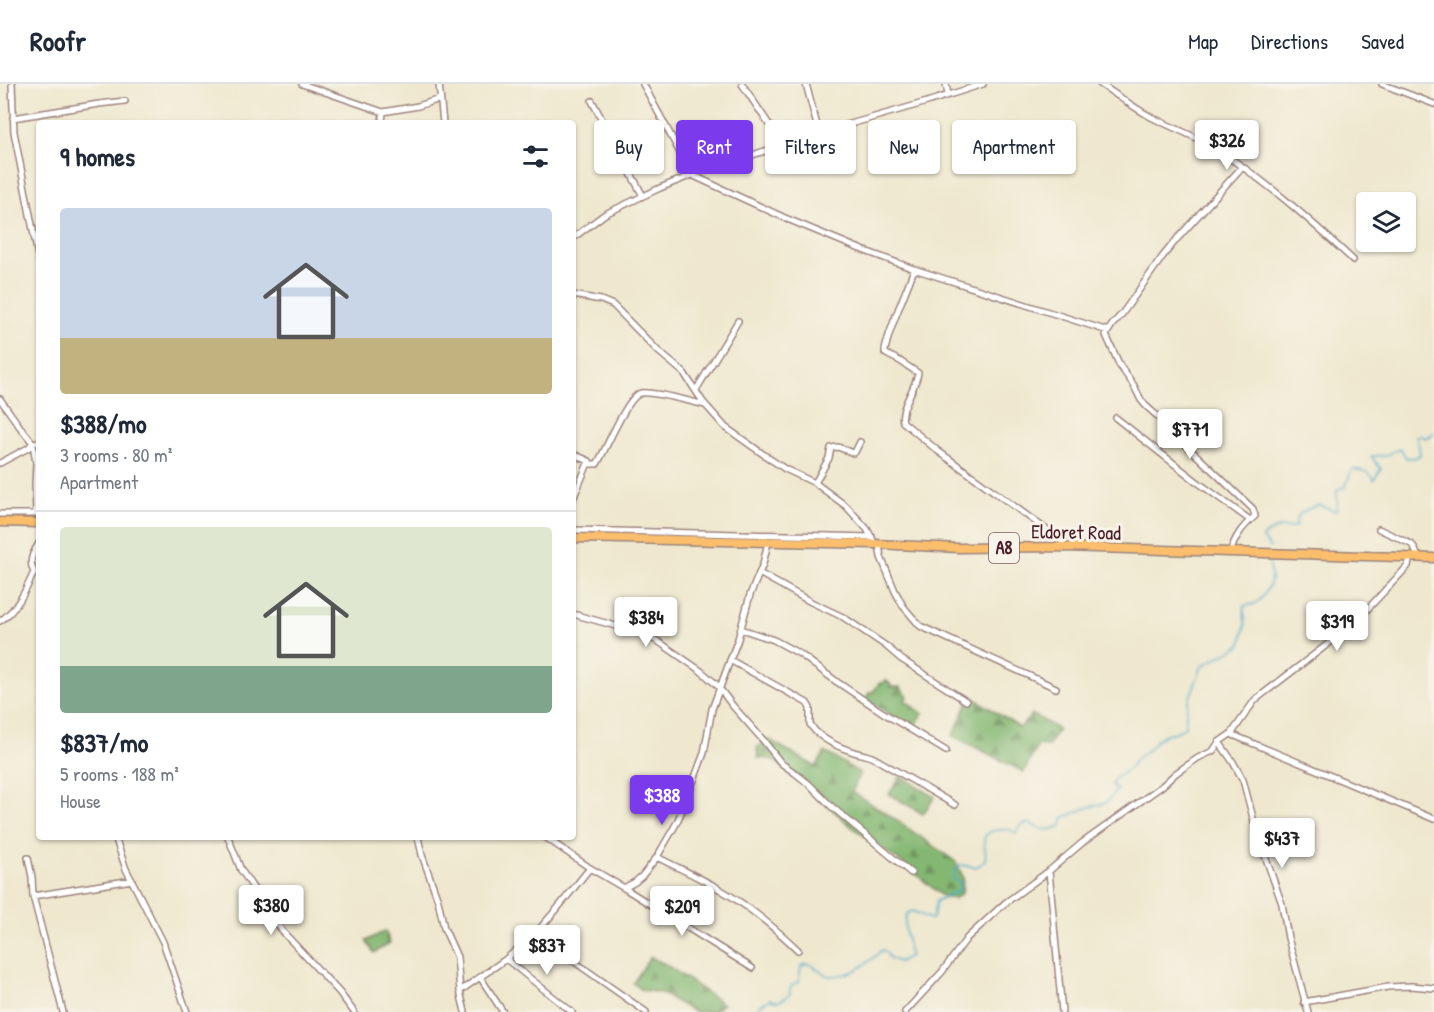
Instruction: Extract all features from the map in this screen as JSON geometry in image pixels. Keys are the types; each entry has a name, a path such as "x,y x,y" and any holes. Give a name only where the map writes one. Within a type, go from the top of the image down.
{"highway":[{"path":"0,522 36,523"},
{"name":"Eldoret Road","path":"576,538 875,542 959,548 1063,547 1434,558"}],"street":[{"path":"12,84 16,143 36,243"},
{"path":"302,84 383,112 418,106 440,99"},
{"path":"439,84 443,120"},
{"path":"643,84 692,175 785,218 860,249 914,269 1108,331"},
{"path":"742,84 766,120"},
{"path":"806,84 816,120"},
{"path":"946,84 948,95"},
{"path":"856,121 983,84"},
{"path":"1100,84 1148,116 1212,146 1315,225 1353,260"},
{"path":"1382,84 1434,104"},
{"path":"13,118 125,101"},
{"path":"592,101 643,196"},
{"path":"382,120 383,112"},
{"path":"576,236 605,214 643,196 692,175 765,151"},
{"path":"1230,553 1243,526 1255,515 1253,509 1146,406 1120,366 1106,337 1108,331 1163,256 1242,167"},
{"path":"32,220 36,219"},
{"path":"914,269 885,350 885,353 918,373 902,415 903,422 938,451 1062,541 1063,547"},
{"path":"576,296 611,303 658,351 684,373 719,421 785,469 814,483 846,506 875,542 903,606 920,626 1056,688"},
{"path":"696,390 738,321"},
{"path":"576,455 589,460 592,465 598,462 628,406 637,394 652,394 707,406"},
{"path":"0,399 20,428 36,442 36,500"},
{"path":"1116,418 1250,520"},
{"path":"0,463 36,442"},
{"path":"814,483 830,458 831,448 838,447 853,453 860,442"},
{"path":"576,492 589,460"},
{"path":"0,514 36,514"},
{"path":"908,1011 978,927 1005,903 1049,871 1082,843 1162,786 1176,773 1213,751 1219,742 1232,733 1255,700 1338,637 1362,615 1408,566 1414,556 1414,547 1411,544 1379,529"},
{"path":"576,530 875,542"},
{"path":"624,888 642,876 657,857 676,824 699,769 712,709 763,564 768,542"},
{"path":"36,549 31,560 36,575"},
{"path":"0,621 15,606 29,585 34,572"},
{"path":"759,573 811,602 843,616 902,659 966,701"},
{"path":"576,615 650,637 700,671 719,688 764,740 781,764 795,773 911,873"},
{"path":"741,629 774,640 800,654 882,712 946,751"},
{"path":"730,660 807,704 810,708 810,724 821,736 853,752 874,758 955,806"},
{"path":"1232,733 1434,819"},
{"path":"1219,742 1243,780 1257,833 1281,904 1308,1012"},
{"path":"116,840 126,869 163,942 187,1012"},
{"path":"229,840 242,870 283,932 339,992 354,1012"},
{"path":"419,840 438,900 444,928 457,957 460,992 465,1012"},
{"path":"549,840 590,868 752,968"},
{"path":"657,857 719,888 758,916 798,950"},
{"path":"28,858 33,896 63,1012"},
{"path":"460,992 506,959 535,934 590,868"},
{"path":"1049,871 1062,1012"},
{"path":"33,896 132,880"},
{"path":"535,934 646,1012"},
{"path":"506,959 572,1012"},
{"path":"480,977 503,1012"},
{"path":"1304,1002 1388,987 1434,988"}],"green space":[{"path":"886,680 891,685 890,687 900,687 908,696 905,700 923,714 913,729 870,702 866,697 879,683"},
{"path":"971,696 1020,728 1032,714 1058,729 1048,746 1038,745 1024,772 953,736"},
{"path":"768,739 816,767 825,752 860,773 852,792 956,862 963,877 962,893 954,899 941,895 909,868 852,827 772,759 758,758 757,748"},
{"path":"901,776 935,797 923,814 889,794"},
{"path":"385,931 388,937 386,939 390,943 374,953 366,941"},
{"path":"650,957 665,964 723,1004 712,1012 694,1012 661,993 642,990 633,983"}],"waterway":[{"path":"1270,548 1262,537 1276,529 1296,526 1297,518 1306,510 1318,505 1336,511 1337,489 1345,487 1352,469 1368,473 1374,480 1381,469 1371,456 1385,456 1401,449 1406,458 1414,458 1420,455 1416,437 1420,435 1425,438 1434,433"},
{"path":"756,1012 769,999 780,1001 790,994 792,986 799,981 801,966 805,964 812,965 826,975 834,976 856,970 883,950 888,957 899,962 910,956 905,927 906,916 913,911 930,919 933,918 936,901 960,890 960,882 953,879 954,872 960,865 976,867 984,861 986,857 984,839 990,832 1005,829 1016,833 1022,825 1028,823 1041,828 1053,829 1062,825 1063,818 1086,808 1106,803 1117,790 1112,785 1114,779 1129,769 1136,759 1158,739 1185,727 1187,705 1202,666 1241,645 1245,625 1244,606 1260,600 1270,585 1269,558"}]}
